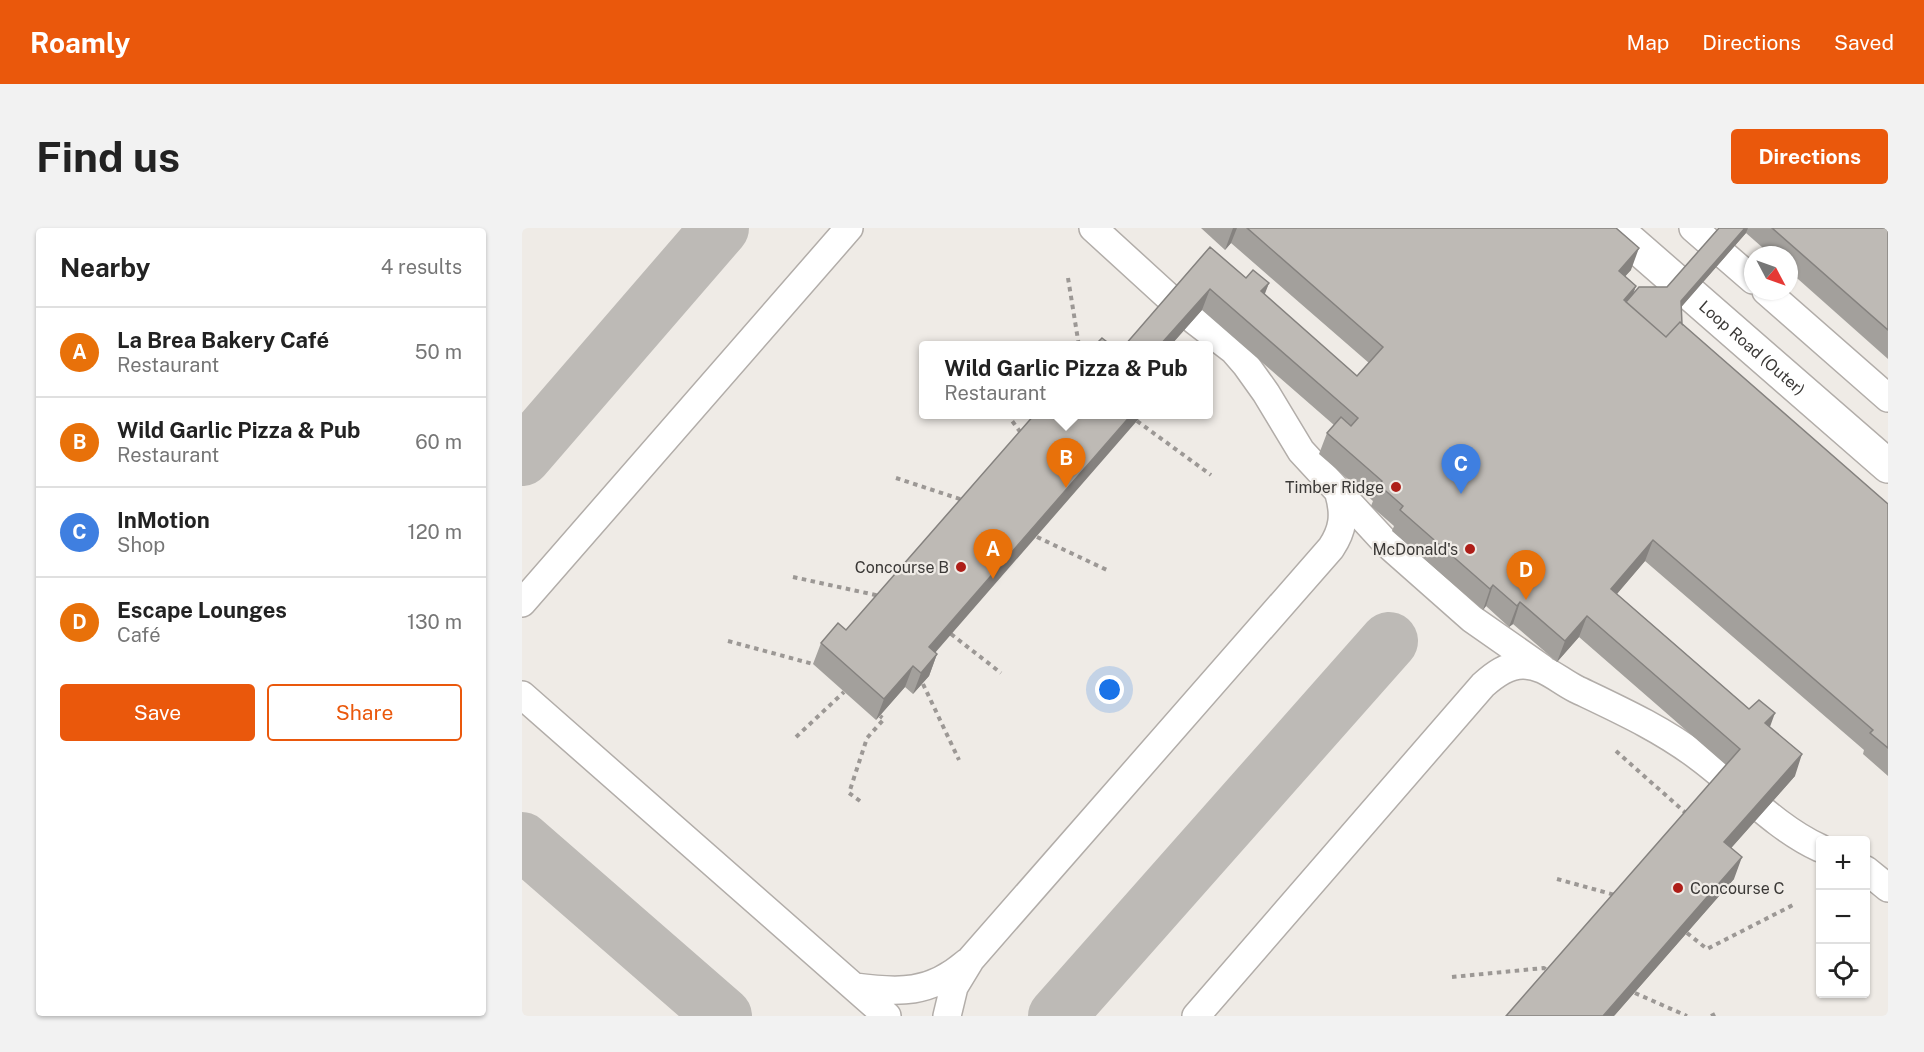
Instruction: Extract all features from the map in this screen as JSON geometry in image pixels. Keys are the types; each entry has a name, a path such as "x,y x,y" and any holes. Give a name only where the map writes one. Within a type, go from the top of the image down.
{"main road":[{"name":"Loop Road (Outer)","path":"1616,228 1888,466"}],"street":[{"path":"522,603 849,228"},
{"path":"1093,228 1174,302"},
{"path":"1693,228 1744,272"},
{"path":"1776,300 1888,398"},
{"path":"1194,320 1233,350 1246,365 1301,451 1339,494 1386,543 1472,619 1568,685 1650,724 1700,757 1798,837 1816,846"},
{"path":"855,987 890,991 922,988 953,974 971,959 1331,548 1338,538 1344,509 1339,494"},
{"path":"1331,548 1355,538 1375,539 1386,543"},
{"path":"1472,619 1491,650 1491,666 1484,685"},
{"path":"1196,1016 1494,675 1510,667 1528,665 1545,670"},
{"path":"522,695 887,1016"},
{"path":"1870,873 1888,888"},
{"path":"947,1016 954,987 971,959"}],"path":[{"path":"1068,278 1078,341"},
{"path":"1011,419 1025,438"},
{"path":"1137,421 1211,475"},
{"path":"896,478 969,502"},
{"path":"1036,537 1109,571"},
{"path":"793,577 886,597"},
{"path":"951,634 1001,673"},
{"path":"728,641 813,664"},
{"path":"922,684 959,760"},
{"path":"796,737 844,692"},
{"path":"860,801 849,793 867,738 884,719 880,716"},
{"path":"1616,751 1691,817"},
{"path":"1557,879 1621,897"},
{"path":"1687,933 1707,949 1793,905"},
{"path":"1452,977 1544,968 1553,975"},
{"path":"1635,993 1687,1016"}],"building":[{"path":"1247,228 1616,228 1639,248 1619,271 1636,286 1624,300 1666,337 1680,322 1888,504 1888,748 1870,733 1873,730 1653,540 1611,589 1749,709 1759,700 1775,713 1765,723 1802,754 1724,842 1742,857 1603,1016 1506,1016 1740,749 1587,616 1565,641 1520,602 1517,606 1493,585 1490,589 1400,510 1403,506 1379,485 1382,481 1327,433 1341,417 1351,426 1358,418 1210,289 1164,341 1128,341 1210,247 1246,278 1253,270 1269,283 1261,291 1357,376 1383,347"},
{"path":"1719,228 1745,228 1681,301 1682,324 1680,322 1666,337 1626,302 1639,287 1667,287"},
{"path":"1772,228 1888,228 1888,330 1798,251 1798,246 1792,246"},
{"name":"Concourse B","path":"1031,419 1128,419 929,647 937,654 921,673 913,666 884,699 821,643 838,623 846,630"}],"taxiway":[{"path":"522,457 720,228"},
{"path":"1057,1016 1389,641"},
{"path":"522,841 723,1016"}],"place":[{"name":"Timber Ridge","path":"1396,487"},
{"name":"Wild Garlic Pizza & Pub","path":"1066,488"},
{"name":"InMotion","path":"1461,494"},
{"name":"McDonald's","path":"1470,549"},
{"name":"Concourse B","path":"961,567"},
{"name":"La Brea Bakery Café","path":"993,579"},
{"name":"Escape Lounges","path":"1526,600"},
{"name":"Concourse C","path":"1678,888"}]}
